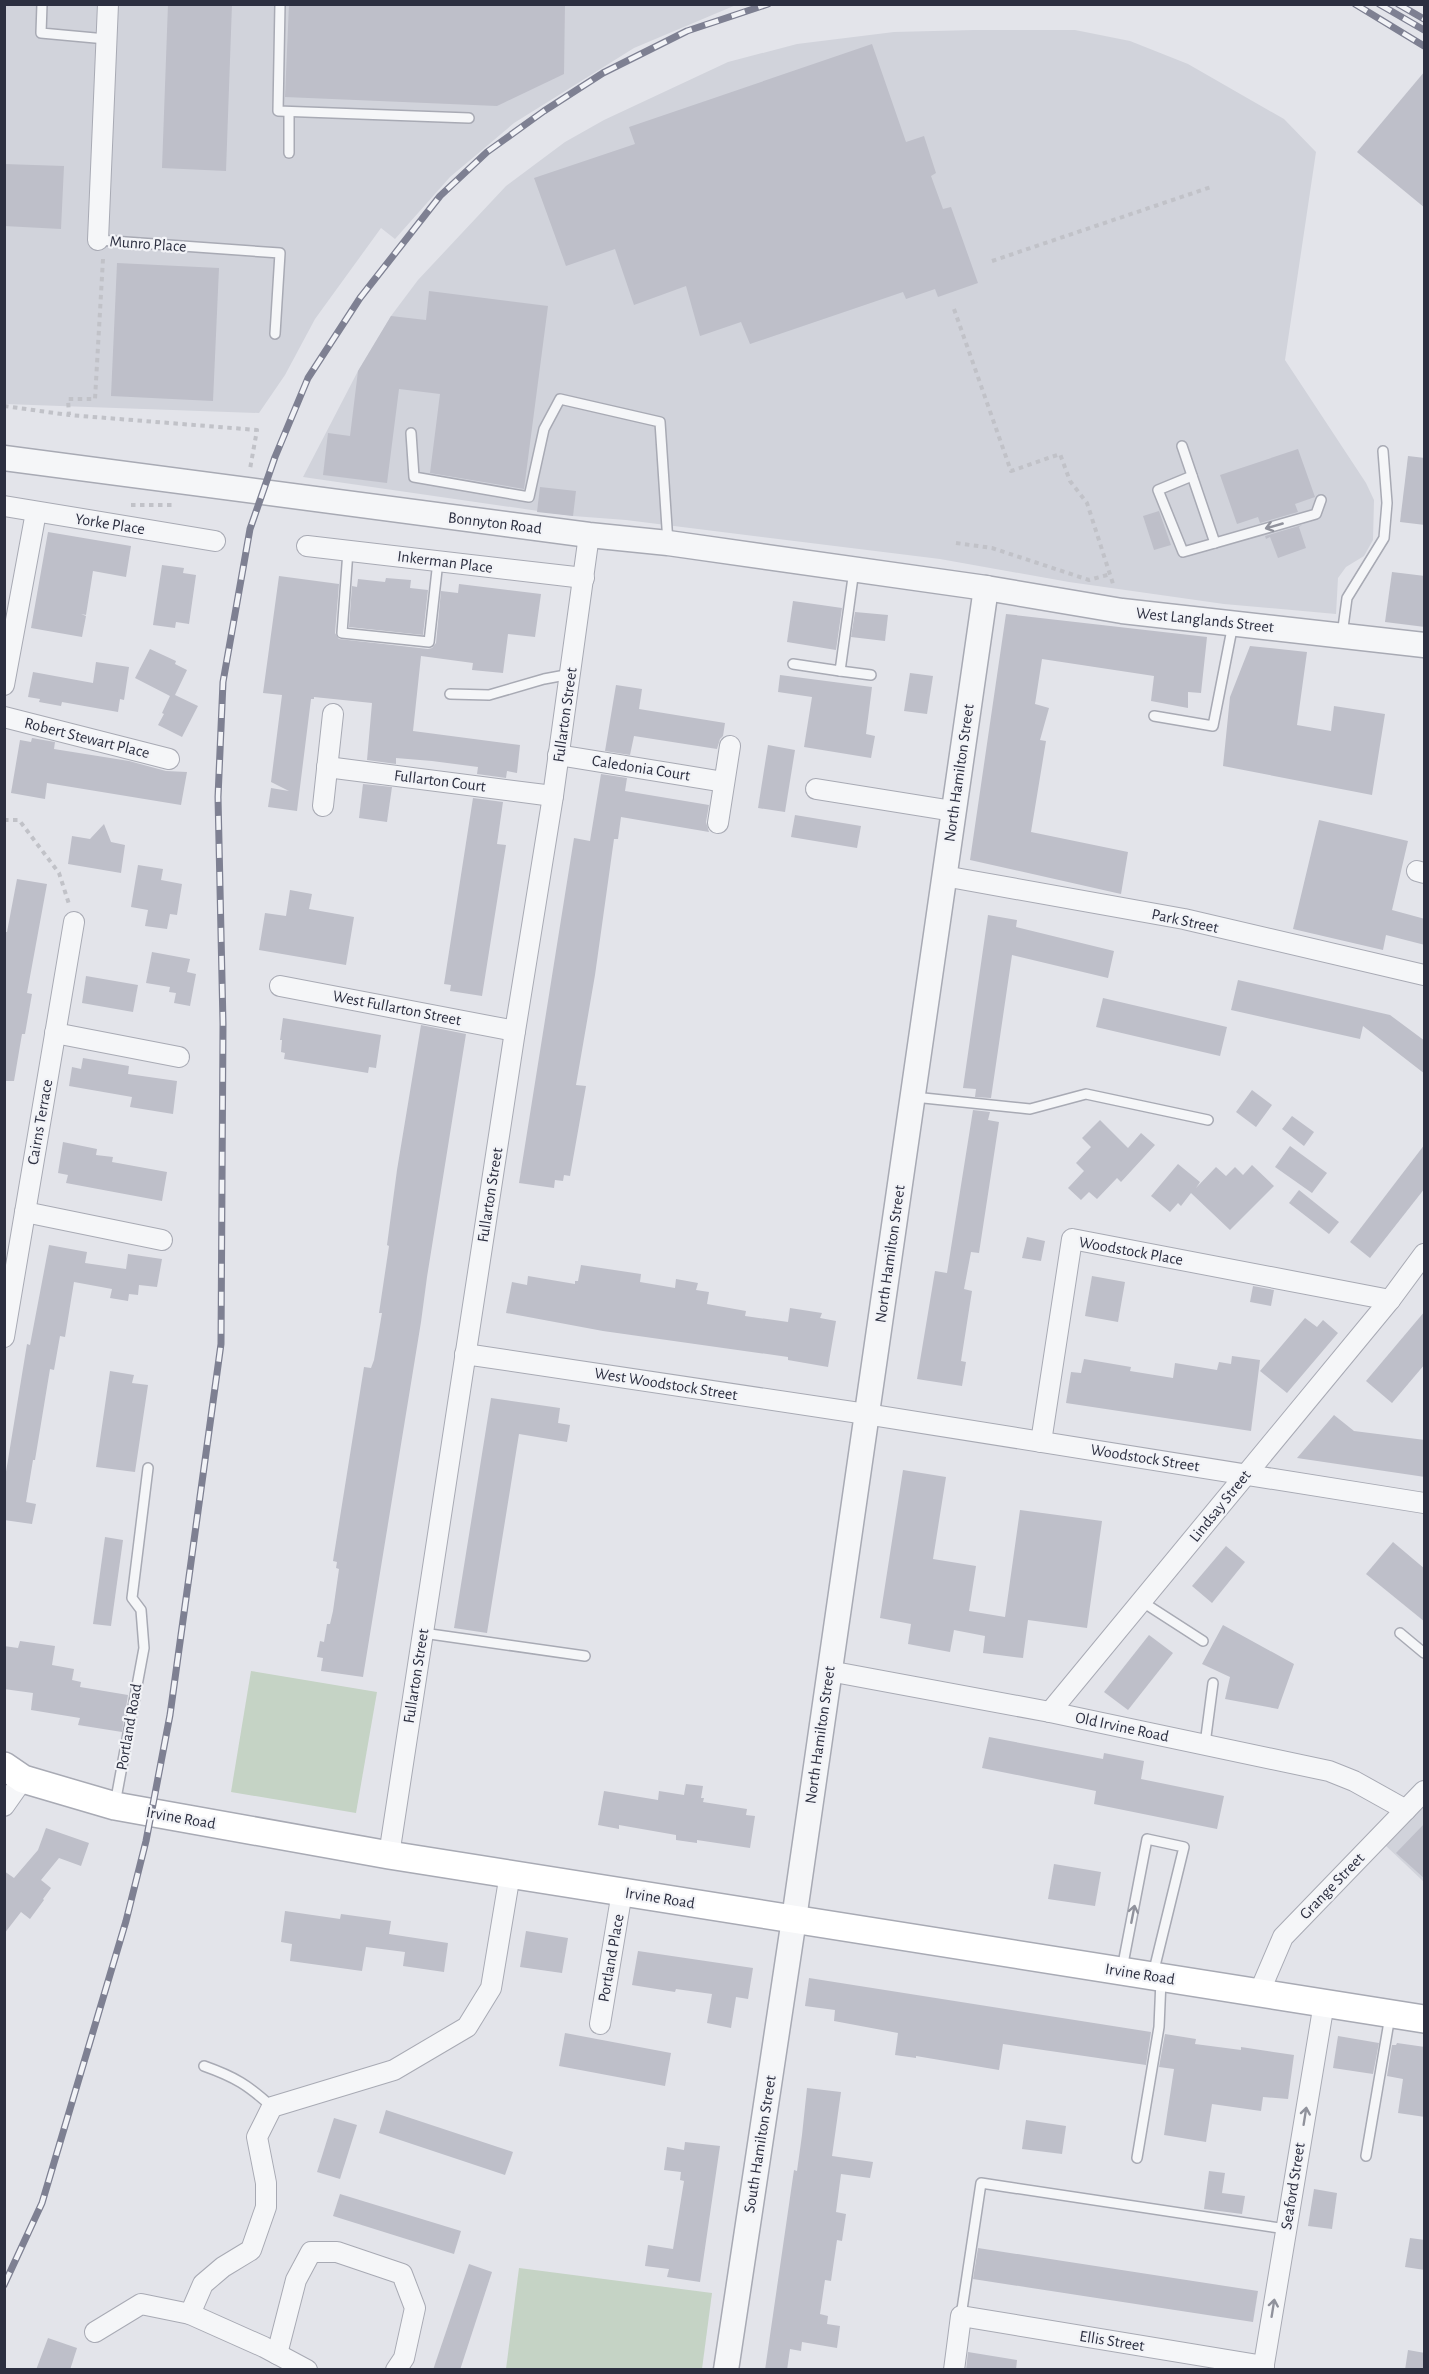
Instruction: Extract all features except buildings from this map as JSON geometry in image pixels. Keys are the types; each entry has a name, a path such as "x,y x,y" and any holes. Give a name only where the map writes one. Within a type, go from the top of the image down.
{"main road":[{"name":"Irvine Road","path":"14,1772 115,1806 389,1855 1324,2003"},
{"path":"1324,2003 1425,2019"}],"street":[{"name":"Munro Place","path":"98,240 108,4"},
{"name":"Bonnyton Road","path":"4,458 589,535 668,543 986,588"},
{"name":"Yorke Place","path":"4,506 215,541"},
{"path":"4,685 36,512"},
{"name":"Fullarton Street","path":"389,1855 514,1031 553,796 589,535"},
{"name":"Inkerman Place","path":"307,546 584,578"},
{"name":"West Langlands Street","path":"986,588 1122,611 1425,645"},
{"name":"North Hamilton Street","path":"794,1919 986,588"},
{"path":"323,806 333,714"},
{"name":"Robert Stewart Place","path":"4,717 169,759"},
{"path":"718,824 730,746"},
{"name":"Caledonia Court","path":"558,755 724,782"},
{"name":"Fullarton Court","path":"327,767 553,796"},
{"path":"816,789 953,811"},
{"name":"Park Street","path":"944,876 1184,919 1425,975"},
{"name":"Cairns Terrace","path":"4,1337 74,922"},
{"name":"West Fullarton Street","path":"280,986 514,1031"},
{"path":"55,1033 179,1057"},
{"path":"25,1212 162,1240"},
{"name":"Woodstock Place","path":"1041,1442 1072,1239 1390,1300"},
{"name":"Lindsay Street","path":"1050,1712 1390,1300 1425,1254"},
{"name":"West Woodstock Street","path":"465,1354 867,1414"},
{"name":"Woodstock Street","path":"867,1414 1425,1503"},
{"name":"Old Irvine Road","path":"829,1671 1050,1712 1329,1771 1354,1781 1406,1810"},
{"path":"4,1806 14,1772"},
{"name":"Grange Street","path":"1259,1993 1283,1937 1425,1791"},
{"path":"190,2314 203,2284 223,2267 251,2250 266,2206 266,2183 257,2137 272,2107 394,2070 467,2027 491,1988 510,1874"},
{"name":"Portland Place","path":"600,2024 622,1892"},
{"name":"South Hamilton Street","path":"726,2370 794,1919"},
{"name":"Seaford Street","path":"1263,2368 1324,2003"},
{"path":"278,2354 296,2280 311,2252 337,2252 402,2274 415,2308 404,2358 396,2370"},
{"path":"95,2332 141,2304 190,2314 308,2370"},
{"path":"954,2370 961,2316"},
{"name":"Ellis Street","path":"961,2316 1263,2368"}],"lane":[{"path":"42,4 41,33 106,39"},
{"path":"280,4 278,111 469,118"},
{"path":"289,112 289,153"},
{"name":"Munro Place","path":"98,240 280,253 276,334"},
{"path":"411,433 414,477 529,497 544,429 560,399 660,422 668,543"},
{"path":"1182,446 1215,543"},
{"path":"1341,635 1347,598 1384,538 1387,503 1383,451"},
{"path":"1192,476 1158,490 1183,552 1316,514 1321,500"},
{"path":"348,551 342,633 429,642 438,561"},
{"path":"840,671 854,570"},
{"path":"1154,716 1213,726 1233,624"},
{"path":"793,664 871,675"},
{"path":"450,694 489,695 571,674"},
{"path":"912,1097 1030,1109 1086,1094 1208,1120"},
{"name":"Portland Road","path":"115,1806 144,1648 141,1610 132,1598 148,1468"},
{"path":"1141,1601 1203,1641"},
{"path":"423,1633 585,1656"},
{"path":"1400,1633 1425,1653"},
{"path":"1205,1744 1213,1683"},
{"path":"1122,1971 1147,1839 1184,1847 1157,1977 1159,2027 1137,2158"},
{"path":"1366,2156 1390,2014"},
{"path":"204,2066 228,2074 249,2085 272,2107"},
{"path":"961,2316 981,2183 1286,2229"}],"path":[{"path":"992,261 1211,187"},
{"path":"69,415 68,399 95,399 103,247 98,240"},
{"path":"954,309 1011,471 1060,454 1070,481 1087,503 1122,611"},
{"path":"4,406 69,415 257,430 255,445"},
{"path":"121,505 179,505"},
{"path":"956,543 992,548 1089,580 1111,574"},
{"path":"4,820 19,820 59,873 74,922"}],"shaded area":[{"path":"5,5 736,5 634,48 514,123 450,177 395,239 381,228 315,319 285,375 259,413 5,404"},
{"path":"1075,30 1130,41 1188,64 1284,119 1316,152 1285,360 1366,483 1374,500 1373,540 1364,556 1346,567 1338,578 1336,614 1224,604 1069,582 940,559 626,520 573,516 303,477 358,371 391,316 418,280 506,186 565,142 604,120 728,62 797,44 894,32"},
{"path":"1424,1806 1424,1882 1384,1844"}],"green space":[{"path":"251,1671 377,1692 356,1813 231,1792"},
{"path":"519,2268 712,2293 702,2369 506,2369"}],"railway":[{"path":"4,2285 42,2203 126,1921 146,1841 170,1715 221,1344 223,1024 218,797 223,682 250,529 275,457 308,378 360,298 440,196 487,152 544,111 603,73 687,31 768,4"},
{"path":"1355,4 1424,46"},
{"path":"1379,4 1424,30"},
{"path":"1398,4 1424,19"}]}
